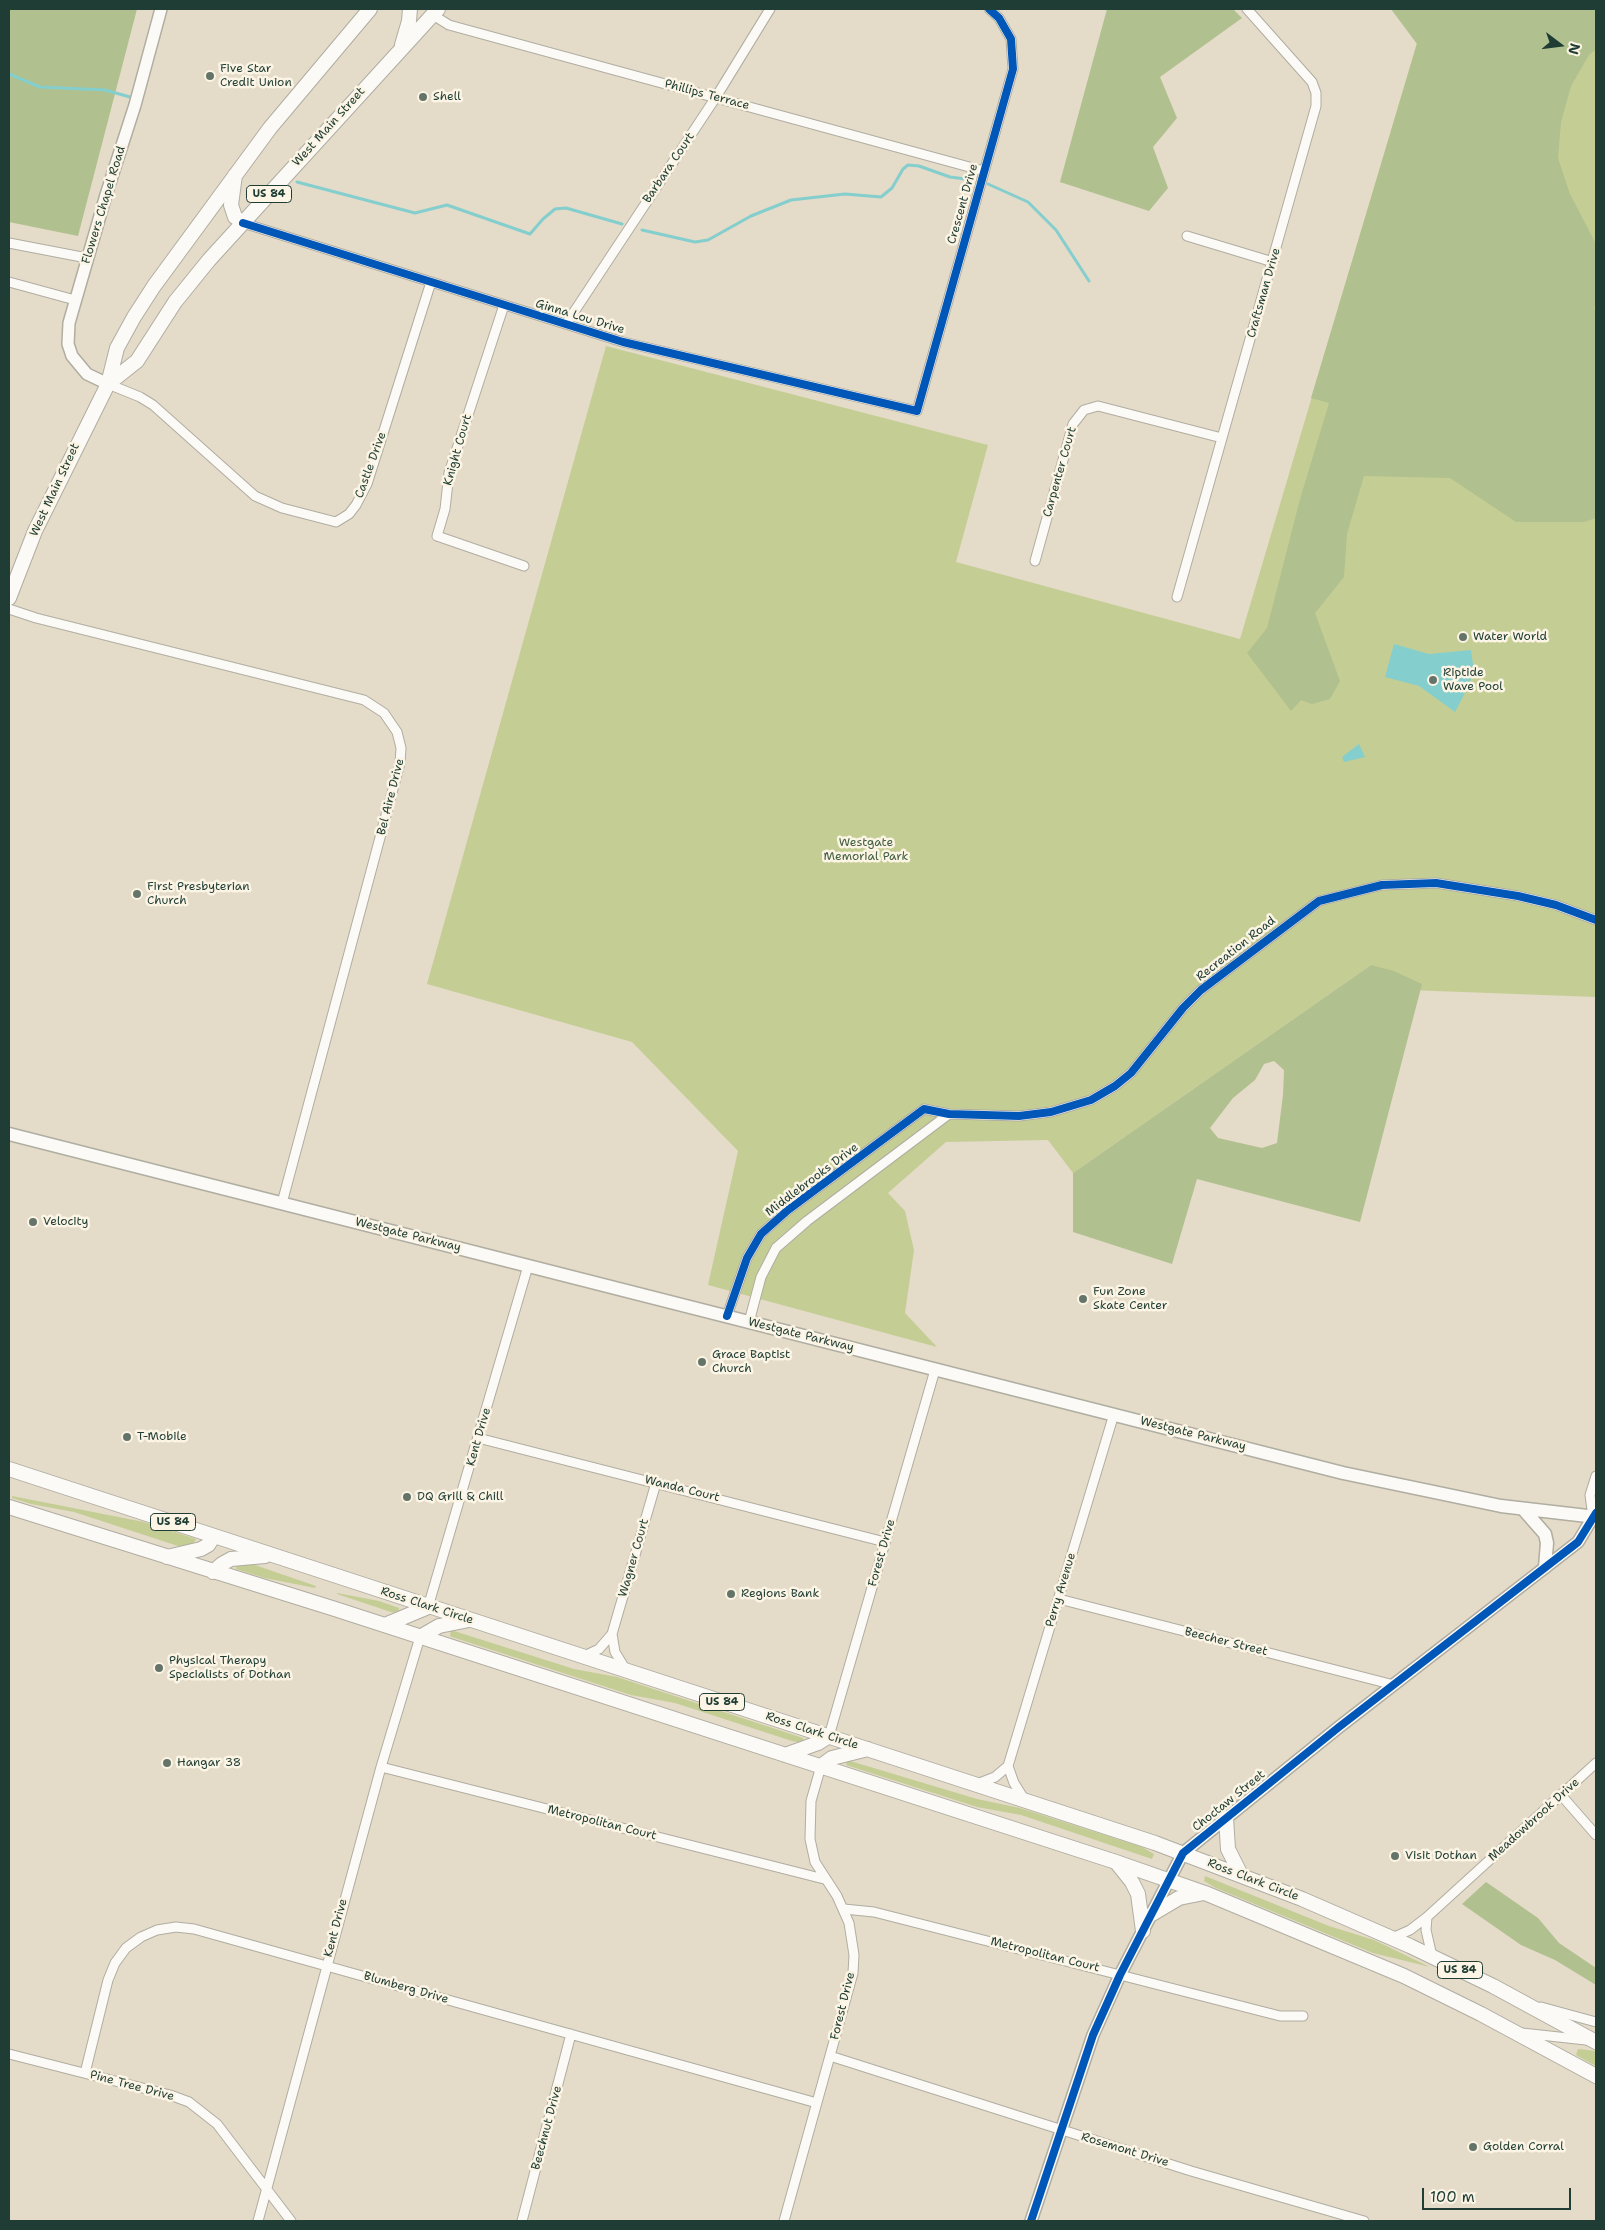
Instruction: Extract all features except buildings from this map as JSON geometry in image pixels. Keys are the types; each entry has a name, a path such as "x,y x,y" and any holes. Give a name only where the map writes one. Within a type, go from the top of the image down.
{"highway":[{"name":"West Main Street","path":"9,598 39,524 108,384 117,348 134,317 154,286 235,174 299,92 370,9"},
{"path":"400,50 409,21 410,9"},
{"name":"West Main Street","path":"108,384 137,360 175,302 209,260 400,50 433,11"},
{"path":"235,174 232,198 235,217 243,223"},
{"path":"232,198 243,204 260,204"},
{"name":"Ross Clark Circle","path":"9,1469 428,1607 1024,1799 1183,1853 1241,1874 1432,1956 1526,2003 1596,2041"},
{"name":"US 84","path":"9,1507 166,1558 384,1625 1169,1880 1368,1960 1517,2033 1596,2076"},
{"path":"166,1558 201,1549 208,1545 214,1536"},
{"path":"213,1572 231,1559 273,1556"},
{"path":"384,1625 428,1607"},
{"path":"420,1637 439,1626 469,1620"},
{"path":"785,1755 818,1744 829,1736"},
{"path":"821,1766 832,1758 869,1749"},
{"path":"1226,1818 1228,1848 1241,1874"},
{"path":"1116,1862 1132,1882 1138,1894 1143,1931"},
{"path":"1152,1914 1179,1898 1205,1893"}],"main road":[{"name":"Westgate Parkway","path":"9,1134 1399,1486 1523,1509 1595,1515"},
{"path":"1523,1509 1545,1534 1545,1567"}],"street":[{"name":"Flowers Chapel Road","path":"108,384 86,374 72,356 68,335 75,300 135,105 161,9"},
{"name":"Barbara Court","path":"566,324 716,97 770,9"},
{"name":"Crescent Drive","path":"917,411 1013,68 1014,54 1011,39 1006,28 989,9"},
{"name":"Craftsman Drive","path":"1177,597 1314,119 1316,106 1316,93 1305,72 1247,9"},
{"name":"Phillips Terrace","path":"433,11 449,25 984,171"},
{"name":"Ginna Lou Drive","path":"243,223 504,305 679,357 917,411"},
{"path":"1187,236 1273,262"},
{"path":"9,244 88,258"},
{"path":"9,282 75,300"},
{"name":"Castle Drive","path":"108,384 153,404 255,496 282,508 336,522 349,514 367,484 431,282"},
{"name":"Knight Court","path":"504,305 449,473 445,509 437,536 524,566"},
{"name":"Carpenter Court","path":"1035,561 1073,424 1084,410 1098,406 1222,438"},
{"name":"Bel Aire Drive","path":"9,609 36,618 364,700 384,713 397,732 401,748 400,763 282,1203"},
{"name":"Recreation Road","path":"924,1109 949,1114 1036,1115 1081,1104 1105,1093 1143,1061 1182,1008 1201,990 1319,901 1333,896 1382,885 1436,883 1526,898 1556,905 1596,920"},
{"name":"Middlebrooks Drive","path":"727,1316 744,1263 762,1234 788,1210 924,1109"},
{"path":"749,1322 761,1277 776,1248 807,1221 949,1114"},
{"name":"Kent Drive","path":"428,1607 528,1266"},
{"name":"Forest Drive","path":"829,1736 935,1370"},
{"name":"Perry Avenue","path":"1008,1766 1114,1414"},
{"name":"Wanda Court","path":"478,1438 885,1542"},
{"path":"1595,1515 1590,1495 1596,1476"},
{"name":"Wagner Court","path":"612,1634 656,1482"},
{"name":"Choctaw Street","path":"1030,2221 1093,2035 1120,1976 1183,1853 1578,1542 1595,1515"},
{"name":"Beecher Street","path":"1059,1599 1394,1685"},
{"path":"582,1657 598,1649 612,1634"},
{"path":"612,1634 615,1652 626,1671"},
{"name":"Kent Drive","path":"258,2221 381,1767 420,1637"},
{"name":"Meadowbrook Drive","path":"1392,1938 1410,1930 1427,1917 1596,1763"},
{"name":"Forest Drive","path":"786,2221 853,1973 852,1938 844,1909 824,1878 814,1856 809,1824 813,1790 821,1766"},
{"path":"977,1784 995,1777 1008,1766 1014,1783 1024,1799"},
{"name":"Metropolitan Court","path":"381,1767 824,1878"},
{"path":"1561,1795 1596,1835"},
{"name":"Metropolitan Court","path":"844,1909 883,1915 1280,2016 1303,2016"},
{"path":"1427,1917 1426,1930 1432,1956"},
{"name":"Blumberg Drive","path":"85,2073 111,1971 126,1948 149,1933 166,1928 194,1929 817,2102"},
{"path":"1526,2003 1596,2022"},
{"path":"1517,2033 1596,2041"},
{"name":"Beechnut Drive","path":"522,2221 571,2034"},
{"name":"Pine Tree Drive","path":"9,2054 170,2094 198,2108 217,2124 291,2221"},
{"name":"Rosemont Drive","path":"830,2056 1060,2130 1364,2221"}],"green space":[{"path":"9,9 137,9 78,236 9,222"},
{"path":"1107,9 1233,9 1242,18 1160,77 1177,118 1153,147 1168,188 1149,211 1060,182"},
{"path":"1391,9 1596,9 1596,49 1589,55 1571,86 1561,122 1558,158 1570,194 1596,244 1596,299 1594,309 1596,310 1596,518 1584,522 1516,522 1450,478 1364,476 1347,534 1344,577 1315,613 1340,681 1330,699 1312,704 1301,700 1291,711 1247,653 1267,628 1300,499 1329,403 1311,398 1417,44"},
{"name":"Westgate Memorial Park","path":"1427,9 1596,9 1596,997 1408,990 1371,965 1073,1173 1048,1140 946,1142 888,1193 905,1211 914,1250 905,1313 937,1347 708,1285 738,1151 632,1042 427,984 606,346 988,445 956,562 1240,639"},
{"path":"1371,965 1394,971 1422,984 1360,1222 1197,1179 1172,1264 1073,1232 1073,1173","holes":["1274,1061 1284,1070 1277,1143 1262,1148 1218,1138 1210,1128 1233,1098 1255,1080 1264,1064"]},
{"path":"12,1496 144,1522 196,1539 192,1546 178,1546 74,1512 31,1504 12,1498"},
{"path":"236,1564 252,1564 316,1586 315,1588 265,1578 236,1569"},
{"path":"337,1593 379,1601 399,1608 398,1613 391,1612"},
{"path":"451,1630 574,1669 617,1677 803,1738 803,1743 675,1703 631,1695 452,1637 450,1636"},
{"path":"847,1760 977,1799 1020,1808 1142,1847 1154,1854 1152,1859 1021,1815 977,1807 846,1765"},
{"path":"1205,1876 1329,1926 1374,1940 1430,1967 1373,1953 1216,1888 1204,1881"},
{"path":"1486,1882 1538,1918 1559,1943 1596,1968 1596,1985 1555,1960 1521,1945 1462,1904"},
{"path":"1578,2049 1596,2051 1596,2066 1576,2055"}],"water":[{"name":"Riptide Wave Pool","path":"1394,644 1429,654 1471,650 1473,664 1470,683 1455,712 1419,686 1385,677"},
{"path":"1359,744 1365,757 1344,762 1342,757"}],"waterway":[{"path":"9,74 40,87 105,90 130,97"},
{"path":"642,230 695,242 708,240 751,216 791,200 845,194 881,197 892,188 903,169 908,165 919,166 950,177 973,180"},
{"path":"297,182 415,213 447,205 530,234 555,209 566,208 622,224"},
{"path":"988,184 1028,202 1056,230 1089,281"}],"cycle path":[{"path":"243,223 623,342 917,411 1013,69 1011,39 999,18 989,9"},
{"path":"727,1316 747,1258 761,1234 788,1210 924,1109 949,1114 1019,1116 1051,1112 1091,1100 1115,1086 1131,1073 1183,1008 1201,990 1319,901 1382,885 1436,883 1518,896 1556,905 1596,920"},
{"path":"1031,2221 1093,2035 1120,1975 1183,1853 1339,1727 1578,1542 1596,1513"}],"place":[{"name":"Five Star Credit Union","path":"210,76"},
{"name":"Shell","path":"423,97"},
{"name":"Water World","path":"1463,637"},
{"name":"Riptide Wave Pool","path":"1433,680"},
{"name":"First Presbyterian Church","path":"137,894"},
{"name":"Velocity","path":"33,1222"},
{"name":"Fun Zone Skate Center","path":"1083,1299"},
{"name":"Grace Baptist Church","path":"702,1362"},
{"name":"T-Mobile","path":"127,1437"},
{"name":"DQ Grill & Chill","path":"407,1497"},
{"name":"Regions Bank","path":"731,1594"},
{"name":"Physical Therapy Specialists of Dothan","path":"159,1668"},
{"name":"Hangar 38","path":"167,1763"},
{"name":"Visit Dothan","path":"1395,1856"},
{"name":"Golden Corral","path":"1473,2147"}]}
